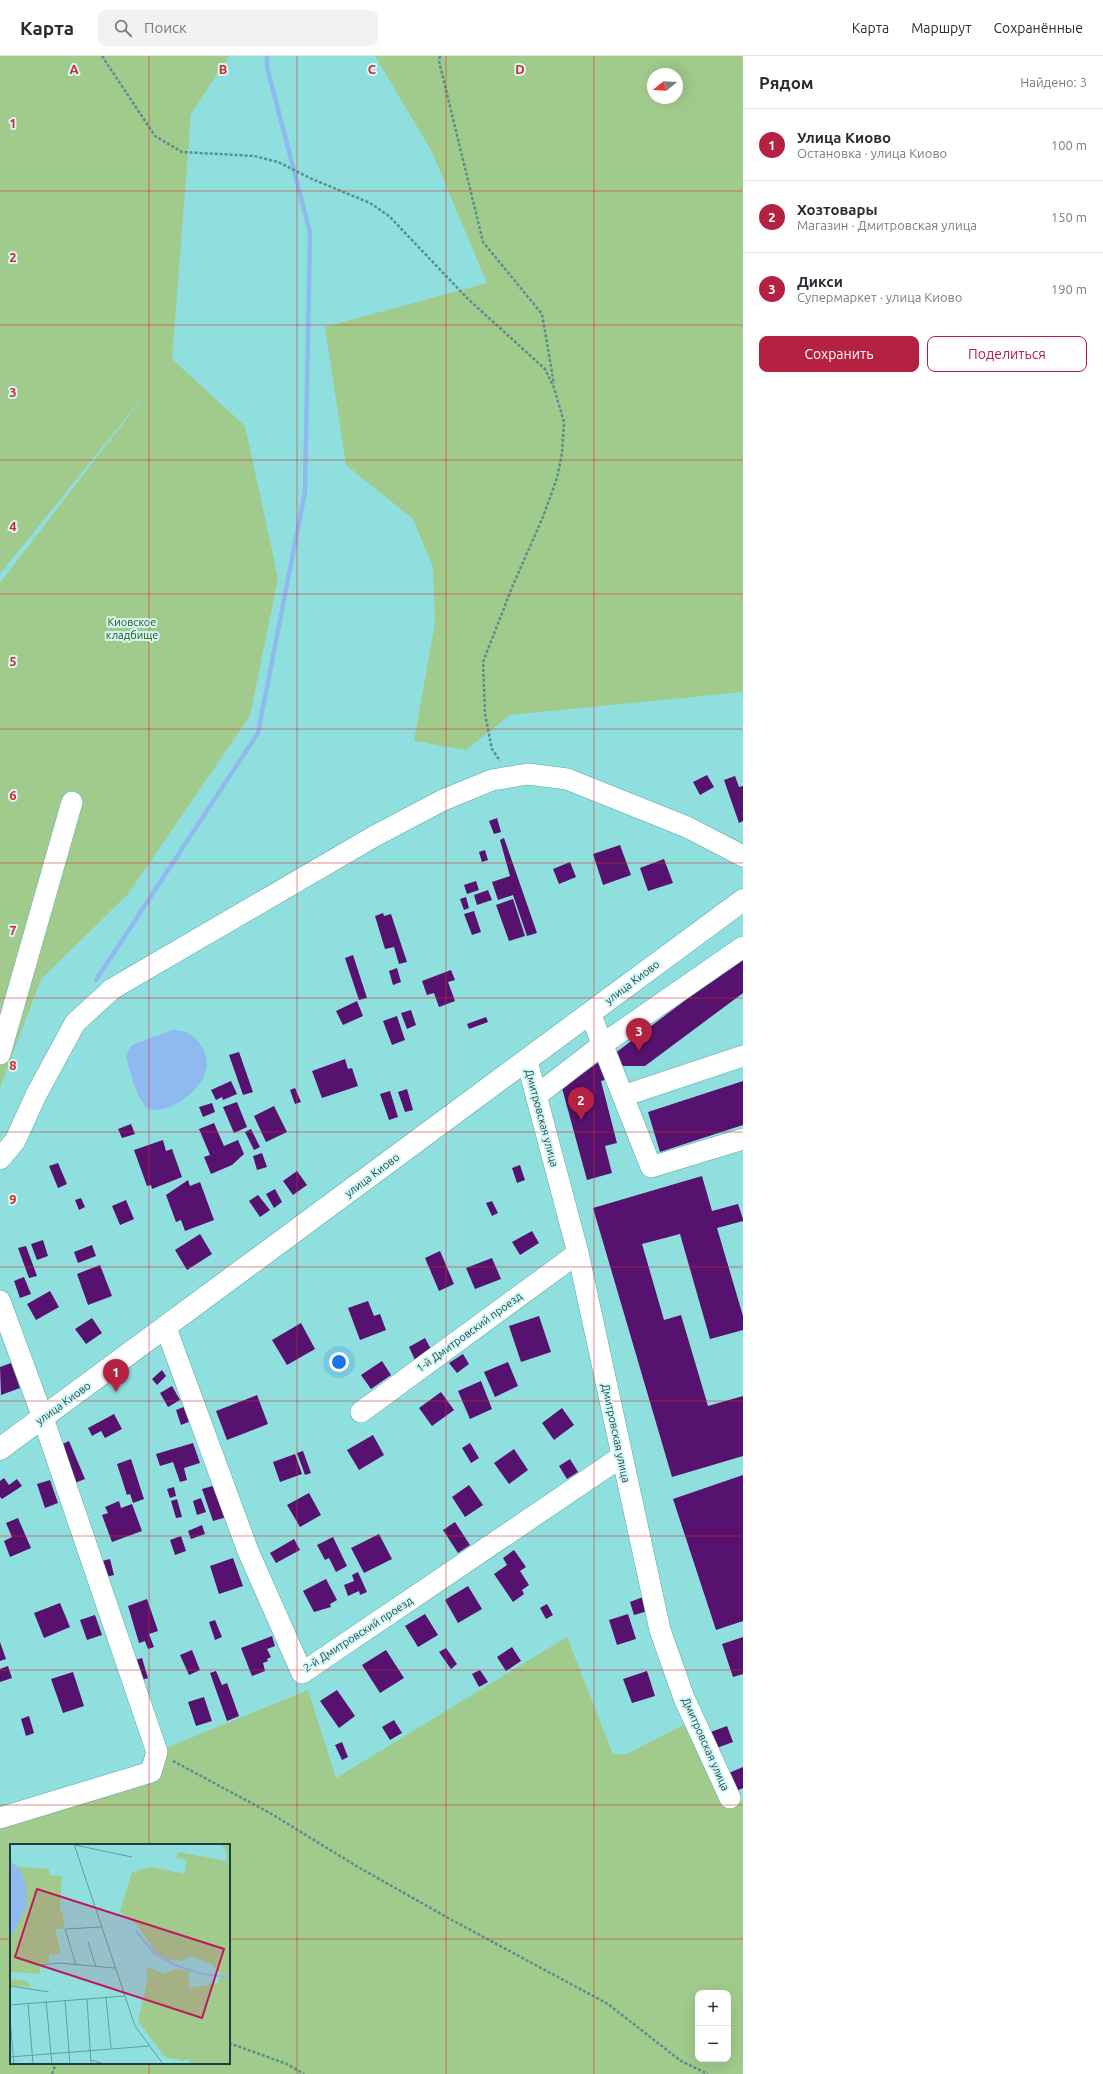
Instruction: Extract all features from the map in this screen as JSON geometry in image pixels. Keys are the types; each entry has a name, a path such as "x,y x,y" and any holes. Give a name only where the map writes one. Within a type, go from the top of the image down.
{"main road":[{"name":"улица Киово","path":"0,1449 166,1328 743,900"}],"street":[{"path":"0,1159 15,1141 36,1095 75,1023 112,989 373,838 443,800 492,780 528,774 567,778 687,827 743,856"},
{"path":"0,1054 72,802"},
{"path":"536,1096 602,1044 743,947"},
{"path":"590,1013 651,1167 743,1139"},
{"path":"623,1096 743,1056"},
{"name":"Дмитровская улица","path":"527,1060 578,1253 660,1630 684,1698 730,1798"},
{"name":"1-й Дмитровский проезд","path":"361,1412 578,1253"},
{"path":"0,1301 43,1418 156,1752 151,1772 0,1818"},
{"name":"2-й Дмитровский проезд","path":"166,1328 248,1551 302,1673 622,1457"}],"path":[{"path":"102,56 155,136 182,152 254,156 278,162 312,179 370,203 389,216 468,299 544,368 554,388"},
{"path":"440,56 439,62 483,242 542,314 554,388 564,422 562,453 556,478 543,517 512,585 483,662 485,714 492,749 510,777"},
{"path":"156,1752 270,1813 358,1867 450,1919 608,2004 681,2061 708,2074"},
{"path":"230,2043 288,2064 304,2074"},
{"path":"52,2074 56,2064"}],"green space":[{"name":"Киовское кладбище","path":"0,56 229,56 191,114 172,359 245,426 278,578 250,716 128,894 41,979 0,1088 0,583 154,383 0,574"},
{"path":"375,56 743,56 743,692 510,715 466,750 414,741 435,623 433,567 413,519 346,465 325,327 487,283 432,152"},
{"path":"567,1637 613,1754 627,1754 685,1724 723,1807 743,1801 743,2074 0,2074 0,1823 150,1782 166,1748 308,1690 336,1778"}],"water":[{"path":"172,1030 188,1033 197,1040 206,1058 206,1071 200,1083 191,1094 179,1102 168,1108 157,1110 148,1108 140,1098 137,1091 126,1055 132,1045"}],"building":[{"path":"707,775 714,787 700,795 693,782"},
{"path":"735,776 739,787 743,786 743,821 739,823 724,780"},
{"path":"497,818 501,832 494,834 489,821"},
{"path":"504,838 537,933 527,936 513,895 498,900 492,882 510,876 500,840"},
{"path":"620,845 631,875 603,885 593,854"},
{"path":"485,850 488,860 482,862 479,852"},
{"path":"664,859 673,883 648,891 640,868"},
{"path":"570,862 576,877 559,884 553,869"},
{"path":"476,881 479,890 467,894 464,885"},
{"path":"488,890 492,900 477,905 474,895"},
{"path":"466,897 469,908 464,910 460,899"},
{"path":"513,899 525,936 509,941 496,905"},
{"path":"474,911 481,932 472,935 464,914"},
{"path":"383,913 384,916 391,914 407,962 399,964 394,947 385,949 375,916"},
{"path":"353,955 367,998 359,1000 345,958"},
{"path":"743,960 743,993 645,1066 623,1066 614,1054 736,962"},
{"path":"397,968 401,982 393,985 389,971"},
{"path":"451,970 455,980 448,982 455,1001 439,1007 434,993 427,995 422,981"},
{"path":"357,1001 363,1016 343,1025 336,1011"},
{"path":"411,1010 416,1025 407,1029 401,1013"},
{"path":"397,1016 405,1040 392,1045 383,1021"},
{"path":"486,1017 488,1022 469,1029 467,1024"},
{"path":"239,1052 253,1092 243,1095 229,1055"},
{"path":"345,1059 348,1069 352,1068 358,1086 322,1098 312,1071"},
{"path":"603,1059 609,1079 601,1081 617,1143 605,1146 612,1173 587,1180 562,1088"},
{"path":"231,1081 237,1094 223,1100 222,1097 216,1100 211,1090"},
{"path":"743,1081 743,1125 660,1152 648,1112"},
{"path":"295,1088 301,1102 295,1104 290,1090"},
{"path":"407,1089 413,1110 405,1112 398,1092"},
{"path":"390,1091 398,1117 389,1120 380,1094"},
{"path":"237,1102 247,1127 234,1133 223,1107"},
{"path":"212,1103 215,1112 203,1117 199,1107"},
{"path":"274,1106 287,1132 266,1142 254,1116"},
{"path":"214,1123 224,1146 238,1140 244,1154 232,1165 211,1174 204,1157 210,1155 199,1129"},
{"path":"131,1124 135,1134 122,1138 118,1129"},
{"path":"251,1129 260,1147 254,1150 245,1132"},
{"path":"163,1140 166,1151 172,1149 182,1177 152,1189 151,1185 147,1186 134,1150"},
{"path":"262,1153 267,1167 257,1170 253,1156"},
{"path":"58,1163 67,1184 58,1188 49,1166"},
{"path":"520,1165 525,1180 517,1183 512,1168"},
{"path":"297,1171 307,1185 293,1195 283,1181"},
{"path":"702,1176 712,1211 738,1204 743,1219 743,1221 717,1228 743,1316 743,1330 710,1339 680,1234 642,1244 664,1320 681,1315 708,1406 743,1396 743,1456 672,1477 593,1208"},
{"path":"188,1180 190,1186 200,1182 214,1220 185,1231 181,1220 176,1222 166,1195"},
{"path":"275,1189 282,1202 274,1208 266,1194"},
{"path":"258,1195 270,1210 260,1217 249,1201"},
{"path":"81,1198 85,1207 79,1210 75,1200"},
{"path":"126,1200 134,1219 120,1225 112,1206"},
{"path":"492,1201 498,1213 492,1216 486,1203"},
{"path":"532,1231 539,1243 520,1255 512,1242"},
{"path":"200,1234 212,1254 187,1270 175,1250"},
{"path":"43,1240 48,1256 37,1260 31,1244"},
{"path":"92,1245 96,1256 78,1263 74,1252"},
{"path":"26,1246 37,1276 29,1278 18,1248"},
{"path":"440,1251 454,1284 439,1291 425,1258"},
{"path":"492,1258 501,1279 475,1289 466,1268"},
{"path":"100,1265 112,1296 88,1305 77,1274"},
{"path":"24,1277 31,1294 20,1298 14,1281"},
{"path":"50,1291 59,1307 36,1320 27,1304"},
{"path":"368,1301 374,1316 380,1314 386,1330 360,1340 348,1308"},
{"path":"539,1316 551,1352 521,1362 509,1326"},
{"path":"92,1318 102,1333 86,1344 75,1329"},
{"path":"301,1323 315,1349 287,1365 272,1340"},
{"path":"425,1338 432,1351 415,1360 409,1347"},
{"path":"463,1354 469,1364 457,1373 449,1363"},
{"path":"382,1361 391,1375 371,1389 361,1375"},
{"path":"508,1362 518,1386 495,1397 484,1372"},
{"path":"11,1363 20,1388 1,1395 0,1367"},
{"path":"162,1370 166,1376 157,1385 152,1379"},
{"path":"481,1381 492,1409 470,1419 458,1391"},
{"path":"172,1386 180,1400 168,1407 160,1393"},
{"path":"441,1392 454,1410 432,1426 419,1408"},
{"path":"257,1395 268,1424 227,1440 216,1411"},
{"path":"186,1406 191,1421 181,1425 176,1410"},
{"path":"562,1408 574,1425 554,1440 542,1423"},
{"path":"114,1414 122,1429 105,1438 101,1431 92,1436 88,1428"},
{"path":"373,1435 384,1455 359,1470 347,1450"},
{"path":"69,1441 85,1479 72,1484 56,1447"},
{"path":"193,1443 200,1463 184,1468 187,1480 180,1482 173,1462 160,1466 156,1454"},
{"path":"470,1443 479,1458 471,1463 462,1448"},
{"path":"514,1449 528,1470 509,1484 494,1463"},
{"path":"303,1451 311,1473 305,1475 297,1453"},
{"path":"295,1454 302,1474 280,1482 273,1462"},
{"path":"131,1459 144,1499 133,1503 130,1494 127,1495 117,1464"},
{"path":"570,1459 578,1472 567,1479 559,1466"},
{"path":"743,1475 743,1621 716,1630 673,1499"},
{"path":"4,1478 9,1485 17,1479 22,1486 2,1499 0,1497 0,1481"},
{"path":"50,1480 58,1503 45,1508 37,1484"},
{"path":"216,1485 227,1517 213,1521 202,1489"},
{"path":"469,1485 483,1505 465,1517 452,1497"},
{"path":"174,1487 176,1496 170,1498 167,1489"},
{"path":"309,1493 321,1515 300,1527 287,1505"},
{"path":"201,1498 206,1512 197,1515 193,1501"},
{"path":"177,1499 182,1517 176,1518 171,1501"},
{"path":"119,1501 121,1508 132,1504 142,1531 112,1542 102,1515 108,1513 105,1507"},
{"path":"18,1518 31,1548 10,1557 4,1541 12,1537 6,1523"},
{"path":"455,1522 470,1545 458,1553 443,1530"},
{"path":"202,1525 205,1534 191,1539 188,1531"},
{"path":"379,1534 392,1559 364,1573 351,1548"},
{"path":"181,1536 186,1551 175,1555 170,1540"},
{"path":"333,1537 347,1566 336,1572 329,1558 325,1560 317,1545"},
{"path":"294,1539 300,1550 276,1563 270,1553"},
{"path":"514,1550 526,1567 520,1571 529,1585 522,1590 524,1594 513,1602 494,1574 507,1565 503,1558"},
{"path":"233,1558 243,1586 219,1594 210,1566"},
{"path":"110,1559 114,1575 102,1578 98,1562"},
{"path":"358,1572 367,1592 360,1595 359,1591 348,1596 344,1585 354,1581 352,1575"},
{"path":"326,1579 337,1600 330,1604 331,1607 314,1612 303,1591"},
{"path":"468,1586 482,1609 458,1623 445,1600"},
{"path":"643,1597 648,1611 634,1615 630,1602"},
{"path":"147,1599 158,1631 149,1634 154,1647 148,1649 145,1641 139,1643 128,1606"},
{"path":"60,1603 70,1627 44,1638 34,1613"},
{"path":"547,1604 553,1615 546,1619 540,1608"},
{"path":"425,1614 438,1635 418,1647 405,1626"},
{"path":"628,1614 636,1639 617,1645 609,1620"},
{"path":"95,1615 102,1635 87,1640 80,1620"},
{"path":"215,1620 222,1637 215,1640 209,1622"},
{"path":"272,1636 275,1646 267,1649 271,1657 267,1659 268,1661 263,1663 265,1671 252,1676 241,1648"},
{"path":"743,1637 743,1674 733,1677 722,1644"},
{"path":"0,1642 6,1659 0,1661"},
{"path":"512,1647 521,1661 506,1671 497,1657"},
{"path":"446,1648 457,1664 451,1669 439,1652"},
{"path":"192,1650 200,1670 189,1675 180,1655"},
{"path":"386,1650 404,1678 380,1693 362,1665"},
{"path":"142,1658 148,1678 139,1681 132,1661"},
{"path":"8,1666 12,1678 0,1682 0,1669"},
{"path":"480,1670 488,1682 479,1687 472,1674"},
{"path":"216,1671 222,1685 227,1683 239,1716 227,1721 210,1673"},
{"path":"647,1671 655,1696 632,1703 623,1679"},
{"path":"73,1672 84,1706 63,1713 51,1679"},
{"path":"337,1690 355,1716 339,1728 320,1701"},
{"path":"204,1697 212,1721 196,1726 188,1702"},
{"path":"29,1716 34,1733 26,1736 21,1719"},
{"path":"394,1720 402,1733 390,1740 382,1727"},
{"path":"727,1726 733,1742 714,1749 708,1733"},
{"path":"342,1742 348,1757 342,1760 335,1745"},
{"path":"743,1767 743,1788 732,1793 724,1775"}],"waterway":[{"path":"96,980 258,733 305,492 310,232 267,67 267,56"}],"place":[{"name":"Дикси","path":"639,1051"},
{"name":"Хозтовары","path":"581,1120"},
{"name":"Улица Киово","path":"116,1392"}]}
